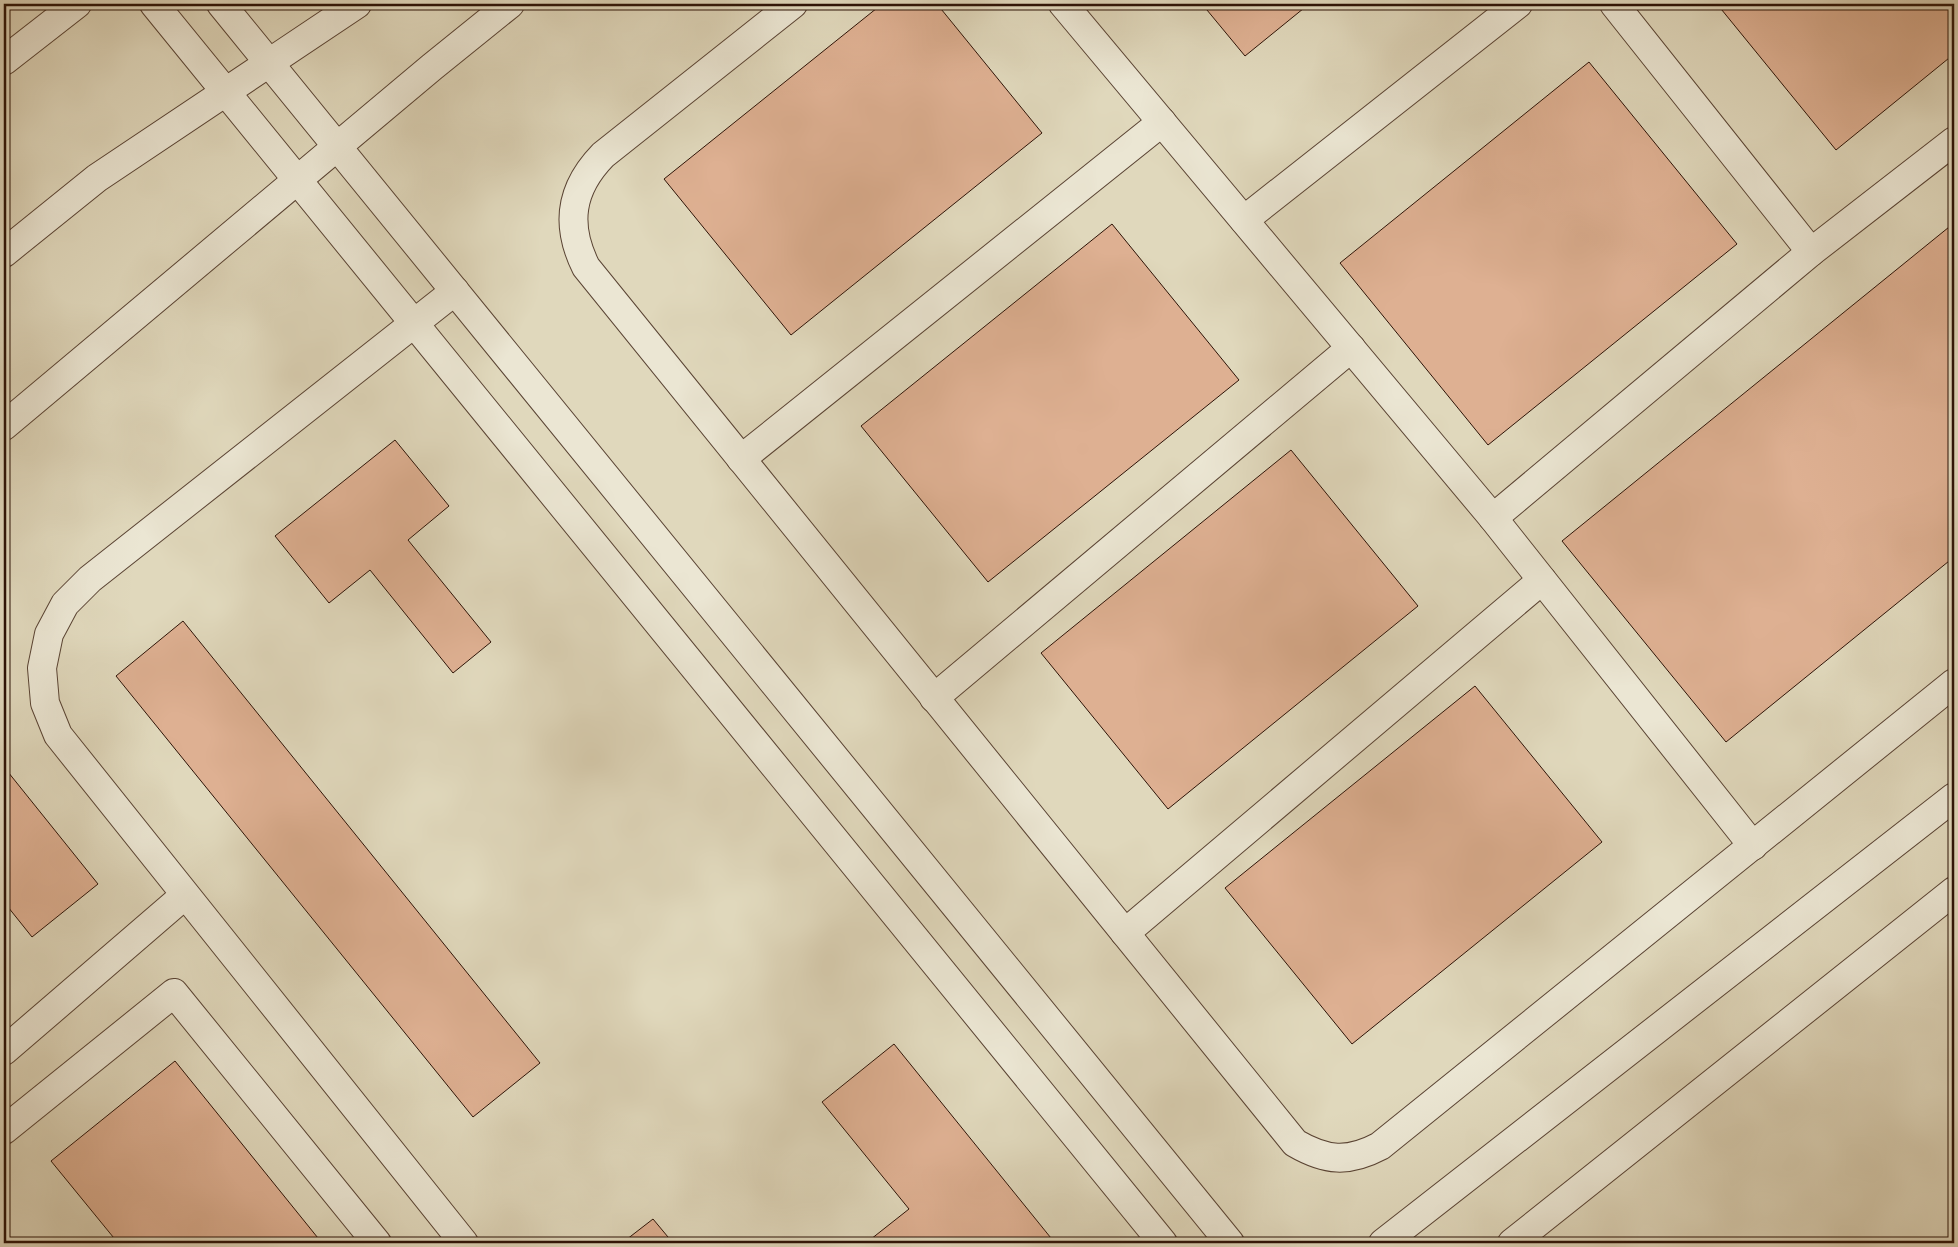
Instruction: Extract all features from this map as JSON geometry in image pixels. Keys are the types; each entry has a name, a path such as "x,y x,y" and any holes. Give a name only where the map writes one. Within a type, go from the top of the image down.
{"street":[{"path":"4,61 77,4"},
{"path":"154,4 1163,1243"},
{"path":"221,4 1229,1243"},
{"path":"4,253 97,178 357,4"},
{"path":"4,426 337,146 510,4"},
{"path":"793,4 603,155 584,179 574,207 573,223 575,238 586,267 1295,1143 1311,1152 1329,1158 1348,1158 1365,1154 1380,1146 1954,683"},
{"path":"1063,4 1493,518 1753,846"},
{"path":"1244,220 1518,4"},
{"path":"1614,4 1811,252"},
{"path":"741,459 1162,122"},
{"path":"1493,518 1811,252 1954,141"},
{"path":"455,291 90,579 65,604 49,634 42,668 45,703 58,735 464,1243"},
{"path":"934,698 1351,348"},
{"path":"1125,933 1542,580"},
{"path":"1383,1243 1954,798"},
{"path":"1512,1243 1954,891"},
{"path":"4,1051 185,895"},
{"path":"4,1130 174,993 377,1243"}],"building":[{"path":"882,4 937,4 1042,133 791,335 664,179"},
{"path":"1202,4 1309,4 1245,56"},
{"path":"1717,4 1954,4 1954,54 1836,150"},
{"path":"1589,62 1737,244 1488,445 1340,263"},
{"path":"1954,223 1954,557 1726,742 1562,541"},
{"path":"1112,224 1239,380 988,582 861,426"},
{"path":"395,440 449,506 408,540 491,642 453,673 370,570 329,603 275,536"},
{"path":"1291,450 1418,606 1168,809 1041,653"},
{"path":"183,621 540,1063 473,1117 116,676"},
{"path":"1475,686 1602,842 1352,1044 1225,888"},
{"path":"4,767 98,884 32,937 4,902"},
{"path":"894,1044 1055,1243 866,1243 909,1209 822,1102"},
{"path":"175,1061 322,1243 118,1243 51,1161"},
{"path":"653,1219 673,1243 622,1243"}]}
